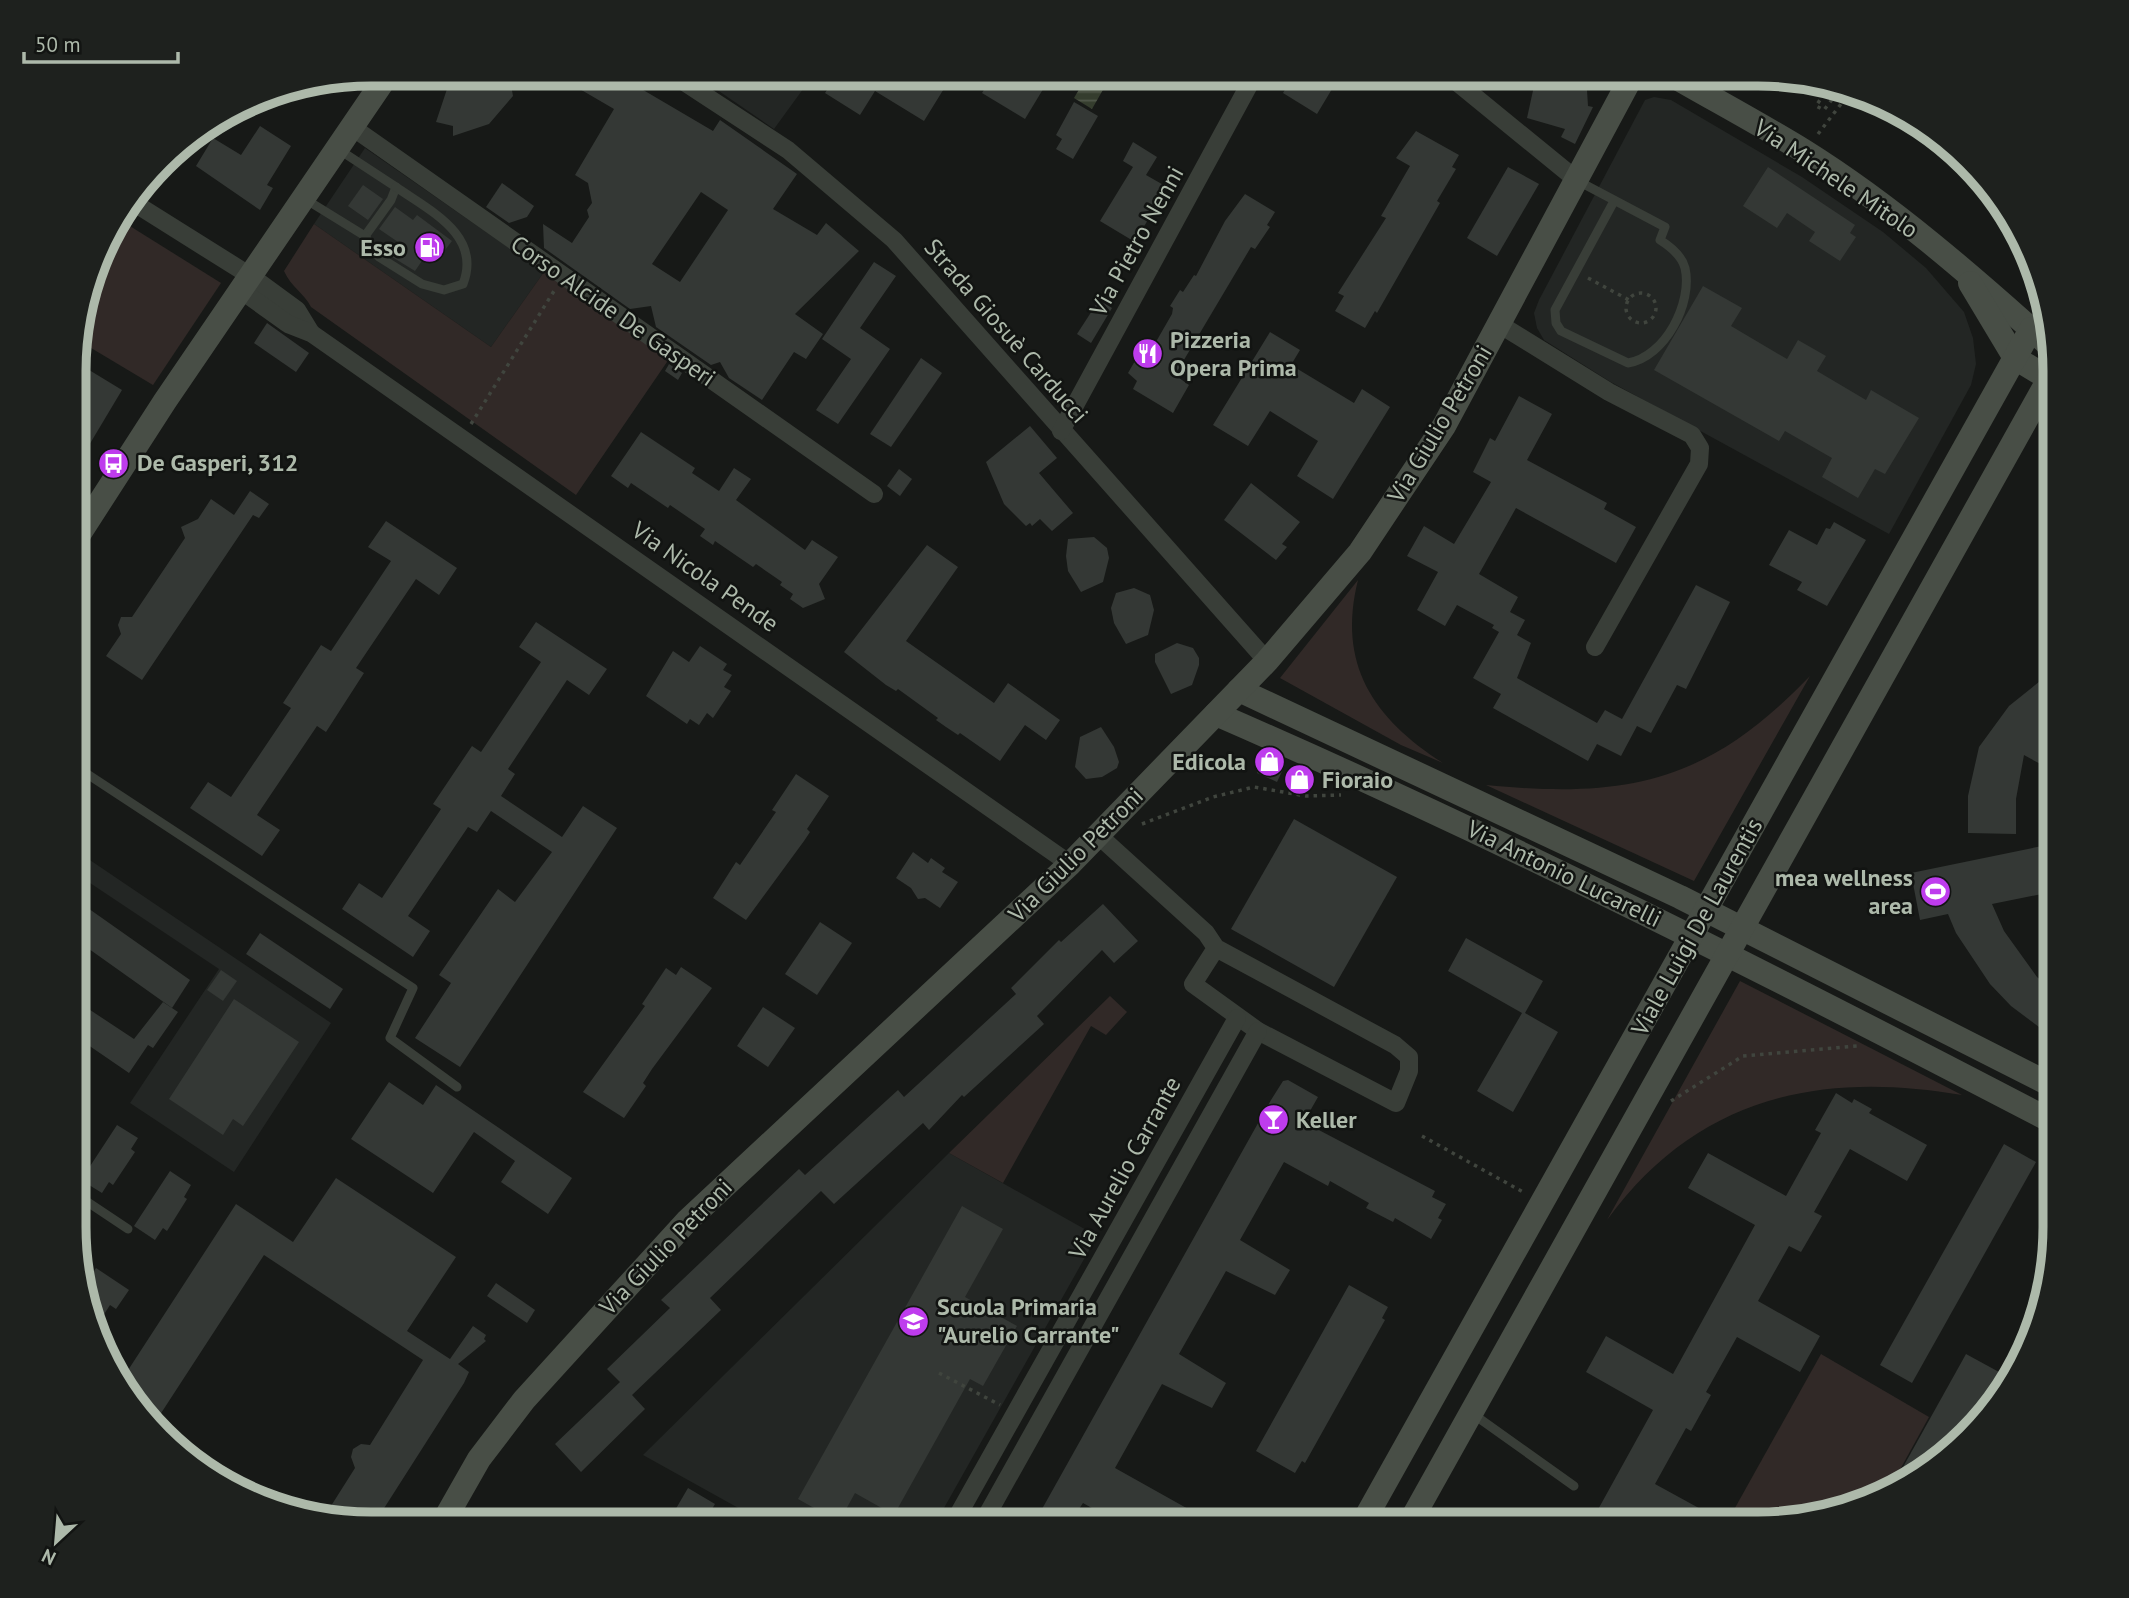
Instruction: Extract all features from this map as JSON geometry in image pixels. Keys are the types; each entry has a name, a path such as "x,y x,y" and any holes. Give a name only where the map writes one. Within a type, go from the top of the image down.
{"street":[{"path":"86,523 380,86"},
{"name":"Strada Giosuè Carducci","path":"690,86 788,150 894,240 1267,661"},
{"name":"Via Pietro Nenni","path":"1061,431 1248,86"},
{"path":"1462,86 1578,181"},
{"name":"Via Giulio Petroni","path":"449,1512 480,1460 524,1401 687,1221 1070,864 1267,661 1360,552 1444,426 1627,86"},
{"name":"Via Michele Mitolo","path":"1691,86 1805,152 1961,268 2041,338"},
{"name":"Corso Alcide De Gasperi","path":"352,127 874,495"},
{"name":"Via Nicola Pende","path":"139,206 247,284 288,324 311,333 1070,864"},
{"name":"Via Michele Mitolo","path":"1961,268 2015,358 2043,371"},
{"path":"1499,324 1609,392 1692,435 1700,448 1699,464 1595,647"},
{"name":"Viale Luigi De Laurentis","path":"1369,1512 2031,329"},
{"name":"Viale Luigi De Laurentis","path":"1416,1512 2043,394"},
{"name":"Via Antonio Lucarelli","path":"1239,691 1707,910 2043,1081"},
{"name":"Via Antonio Lucarelli","path":"1216,715 1399,794 1729,953 2043,1117"},
{"path":"1105,827 1206,933 1216,948 1395,1045 1409,1057 1409,1071 1396,1103 1258,1031 1193,984 1216,948"},
{"name":"Via Aurelio Carrante","path":"960,1512 1237,1018"},
{"name":"Via Aurelio Carrante","path":"989,1512 1258,1031"}],"lane":[{"path":"304,198 365,236 379,257 422,284 444,290 463,284 470,266 462,239 441,218 337,148"},
{"path":"1578,181 1614,203 1665,228 1660,240 1674,249 1685,266 1685,300 1662,342 1645,359 1620,362 1562,331 1556,323 1555,310 1614,203"},
{"path":"365,236 391,200 396,187"},
{"path":"86,773 414,988 390,1038 457,1087"},
{"path":"86,1201 128,1229"},
{"path":"1472,1413 1574,1486"}],"path":[{"path":"1824,93 1816,106 1824,110 1835,96"},
{"path":"1805,152 1845,99"},
{"path":"1576,272 1629,300"},
{"path":"463,438 528,337 562,275"},
{"path":"1635,295 1647,295 1654,302 1655,314 1648,321 1636,322 1627,313 1629,300 1635,295"},
{"path":"1105,827 1137,825 1213,797 1254,787 1306,796 1346,795"},
{"path":"1667,1104 1743,1056 1861,1046"},
{"path":"1422,1136 1524,1192"},
{"path":"939,1373 1002,1405"}],"shaded area":[{"path":"714,86 805,86 774,129"},
{"path":"1081,86 1105,86 1092,109 1074,98"},
{"path":"1654,97 1671,100 1802,177 1883,232 1926,268 1964,312 1973,338 1976,364 1971,385 1889,534 1609,381 1544,340 1537,328 1534,313 1539,300 1645,100"},
{"name":"Esso","path":"365,148 544,272 491,347 314,224"},
{"path":"127,224 221,283 153,385 87,345 95,297 107,262"},
{"path":"314,224 491,347 544,272 669,359 576,495 311,307 284,271"},
{"path":"1358,580 1353,610 1353,638 1357,663 1366,686 1397,727 1443,763 1401,745 1280,678"},
{"path":"1810,676 1694,881 1486,785 1583,789 1624,785 1663,776 1700,761 1736,740 1773,712"},
{"path":"86,857 331,1023 234,1172 130,1103 219,969 86,880"},
{"path":"1740,981 1962,1095 1909,1088 1858,1087 1810,1091 1764,1102 1720,1120 1680,1145 1642,1179 1607,1220"},
{"path":"1110,996 1127,1012 1106,1035 1091,1026 1003,1183 949,1153"},
{"name":"Scuola Primaria \"Aurelio Carrante\"","path":"949,1153 1097,1236 942,1512 745,1512 643,1455"},
{"path":"1821,1354 1929,1417 1896,1477 1884,1483 1850,1497 1814,1507 1777,1512 1733,1512"}],"building":[{"path":"448,86 511,86 513,96 489,124 453,136 453,126 436,122"},
{"path":"575,86 636,86 713,131 720,120 797,174 773,209 817,235 826,223 859,251 795,314 823,334 806,359 794,352 762,400 729,378 720,362 711,365 656,327 651,306 630,309 544,248 543,224 572,243 589,217 587,210 592,203 588,183 575,175 614,109","holes":["701,192 728,210 680,282 652,264"]},
{"path":"829,86 946,86 924,121 875,91 860,115 825,93"},
{"path":"986,86 1045,86 1025,119 982,93"},
{"path":"1287,86 1334,86 1317,114 1283,93"},
{"path":"1534,86 1587,86 1588,106 1593,107 1575,144 1561,137 1565,129 1527,118"},
{"path":"1074,102 1098,116 1073,159 1056,149 1062,139 1056,135"},
{"path":"260,126 291,146 267,185 273,188 260,210 196,166 213,138 241,155"},
{"path":"1416,131 1459,155 1452,167 1456,169 1437,201 1440,203 1377,313 1375,311 1365,328 1335,311 1344,296 1338,293 1386,218 1381,216 1410,166 1396,158"},
{"path":"1133,142 1157,157 1146,175 1167,187 1135,242 1100,221 1133,167 1123,161"},
{"path":"1508,167 1539,184 1497,256 1467,238"},
{"path":"1768,167 1855,225 1850,233 1856,237 1840,261 1809,241 1815,232 1787,213 1777,228 1743,206"},
{"path":"502,183 534,206 527,217 509,223 486,207"},
{"path":"363,185 383,199 368,220 348,206"},
{"path":"1245,194 1275,212 1267,225 1270,227 1255,249 1251,247 1175,375 1189,385 1173,413 1133,389 1137,381 1128,373 1139,354 1144,356 1150,346 1153,347 1172,314 1173,308 1170,306 1180,290 1183,292 1194,275 1196,276 1225,221"},
{"path":"395,207 413,220 417,215 452,241 438,259 428,252 415,271 389,255 398,242 379,229"},
{"path":"874,262 896,276 860,328 890,349 838,424 816,410 851,359 822,339"},
{"path":"1703,286 1742,308 1731,326 1787,359 1798,340 1826,356 1817,371 1866,400 1871,390 1919,418 1885,474 1875,469 1858,498 1822,477 1832,458 1785,431 1779,441 1654,370"},
{"path":"1099,300 1112,308 1091,343 1077,334"},
{"path":"267,323 309,353 296,372 254,343"},
{"path":"1270,332 1300,350 1291,365 1354,403 1362,389 1390,407 1333,499 1297,476 1318,441 1270,411 1248,446 1213,425"},
{"path":"921,358 942,373 891,447 870,434"},
{"path":"669,364 682,373 678,380 665,371"},
{"path":"86,368 122,390 86,450"},
{"path":"1519,396 1552,414 1527,460 1607,503 1604,509 1636,527 1616,563 1516,508 1479,574 1518,597 1510,612 1525,620 1517,635 1531,643 1517,678 1597,723 1605,710 1622,719 1696,585 1730,602 1686,689 1677,685 1651,733 1637,726 1621,756 1597,744 1588,761 1493,708 1501,694 1473,678 1499,632 1492,628 1494,625 1457,605 1445,626 1417,610 1438,572 1407,556 1424,526 1454,544 1491,482 1473,472 1490,438 1495,441"},
{"path":"1030,426 1057,458 1039,473 1073,513 1052,531 1040,519 1032,526 1030,523 1026,526 1004,504 986,462"},
{"path":"641,432 695,468 692,473 719,491 734,468 751,479 736,500 805,550 812,540 838,557 819,584 825,599 803,608 790,599 793,594 780,585 782,582 756,564 753,567 715,541 713,545 700,536 705,529 670,505 668,508 631,483 628,488 611,476"},
{"path":"899,469 912,479 900,496 887,486"},
{"path":"1251,483 1300,522 1282,544 1287,547 1276,560 1224,520"},
{"path":"250,491 269,504 259,518 253,515 142,680 106,656 121,634 118,625 121,617 132,617 185,538 181,527 198,519 211,499 234,515"},
{"path":"386,521 457,568 439,595 416,579 356,668 364,673 326,732 317,726 257,815 280,830 262,856 190,808 208,782 231,797 291,708 283,703 321,645 331,651 391,561 368,547"},
{"path":"1834,522 1866,540 1827,606 1797,590 1802,582 1769,565 1789,530 1817,545 1826,528 1830,529"},
{"path":"1094,537 1107,548 1109,558 1103,582 1081,592 1068,571 1068,539"},
{"path":"927,545 958,567 906,641 994,703 1008,683 1060,720 1046,740 1025,725 1000,761 960,733 958,735 946,727 936,720 938,718 898,689 896,691 886,685 844,652"},
{"path":"1134,588 1150,595 1154,610 1148,635 1126,644 1114,623 1111,608 1116,593"},
{"path":"536,622 607,669 589,695 567,680 508,769 515,774 501,796 562,837 583,806 617,828 460,1067 415,1038 451,983 439,975 498,889 515,902 552,852 491,811 477,832 468,827 408,916 430,931 413,957 342,909 359,883 382,898 441,809 433,804 472,746 481,752 541,662 519,647"},
{"path":"1177,643 1193,648 1199,658 1199,665 1192,685 1171,694 1155,662 1155,654"},
{"path":"700,646 727,664 723,670 732,675 724,687 731,691 713,718 707,713 699,725 690,719 687,724 646,696 673,651 689,662"},
{"path":"2043,679 2043,765 2024,755 2016,799 2016,834 1968,833 1968,796 1979,747 2009,706"},
{"path":"1101,727 1114,747 1119,762 1117,768 1102,777 1086,779 1075,767 1080,737"},
{"path":"1265,756 1285,765 1277,782 1257,773"},
{"path":"796,774 829,796 807,829 810,832 804,841 746,920 713,898 736,862 740,865 776,812 772,810"},
{"path":"1294,819 1397,877 1334,987 1231,929"},
{"path":"2042,846 2043,894 1992,904 2004,931 2043,982 2043,1030 2011,1006 1990,984 1956,933 1948,914 1920,920 1911,873"},
{"path":"913,852 928,863 931,858 945,868 942,872 958,882 940,908 925,898 918,899 911,888 896,878"},
{"path":"1103,904 1138,941 1114,963 1102,950 1037,1016 1044,1024 964,1097 962,1095 929,1130 923,1123 834,1204 821,1191 710,1298 721,1310 632,1395 645,1409 581,1472 555,1444 620,1382 607,1369 670,1308 661,1300 799,1169 805,1175 898,1090 904,1097 1016,994 1011,988 1059,940 1061,942"},
{"path":"86,907 190,980 172,1008 86,947"},
{"path":"820,922 852,943 817,995 785,974"},
{"path":"260,933 343,989 330,1009 246,954"},
{"path":"1466,938 1543,981 1525,1013 1558,1032 1513,1112 1477,1091 1522,1013 1448,971"},
{"path":"681,967 712,988 652,1069 643,1083 646,1086 624,1118 583,1092 645,1006 642,1004 666,968 676,975"},
{"path":"221,970 237,981 223,1001 207,990"},
{"path":"234,999 299,1042 243,1126 233,1119 223,1135 169,1099"},
{"path":"163,1002 178,1012 153,1048 148,1045 129,1073 86,1044 86,1007 134,1039"},
{"path":"763,1007 795,1028 768,1067 737,1046"},
{"path":"1288,1080 1318,1097 1306,1118 1317,1124 1315,1128 1435,1191 1432,1197 1446,1204 1438,1218 1442,1220 1431,1239 1395,1218 1393,1222 1366,1208 1369,1203 1330,1181 1328,1186 1284,1162 1240,1240 1290,1270 1275,1295 1226,1271 1179,1354 1226,1383 1212,1408 1162,1384 1115,1468 1194,1512 1099,1512 1083,1503 1077,1512 1047,1512 1042,1509 1283,1081"},
{"path":"389,1082 423,1105 436,1085 572,1178 548,1214 501,1182 515,1161 474,1132 433,1193 351,1139"},
{"path":"1836,1093 1852,1103 1854,1099 1872,1109 1869,1113 1927,1145 1907,1181 1850,1149 1814,1212 1822,1216 1801,1252 1789,1246 1758,1301 1820,1336 1800,1372 1737,1337 1706,1392 1711,1395 1691,1431 1686,1428 1655,1484 1706,1512 1597,1512 1653,1410 1586,1372 1606,1336 1673,1374 1755,1225 1688,1188 1708,1153 1786,1196 1821,1133 1815,1130"},
{"path":"117,1125 138,1138 131,1149 135,1152 113,1185 109,1182 102,1193 86,1183 86,1172"},
{"path":"2004,1144 2036,1162 1912,1383 1880,1365"},
{"path":"170,1171 191,1185 184,1197 187,1199 167,1231 163,1228 155,1240 134,1226"},
{"path":"336,1178 456,1257 407,1331 450,1359 473,1326 486,1335 486,1341 458,1364 469,1372 464,1383 382,1512 329,1509 355,1468 351,1457 353,1449 361,1444 370,1445 423,1360 264,1255 159,1417 126,1373 236,1204 293,1242"},
{"path":"962,1206 1003,1229 965,1297 1017,1326 983,1386 970,1379 896,1512 889,1512 855,1493 845,1512 821,1512 798,1499"},
{"path":"96,1268 129,1290 116,1309 110,1305 101,1319 95,1301 90,1277"},
{"path":"496,1283 535,1310 527,1323 487,1296"},
{"path":"1349,1285 1388,1307 1382,1318 1385,1320 1305,1463 1302,1461 1295,1473 1256,1451"},
{"path":"1966,1354 2002,1374 1960,1429 1932,1453 1898,1475"},
{"path":"688,1488 715,1504 710,1512 674,1512"}],"place":[{"name":"Esso","path":"429,248"},
{"name":"Pizzeria Opera Prima","path":"1147,354"},
{"name":"De Gasperi, 312","path":"114,463"},
{"name":"Edicola","path":"1269,762"},
{"name":"Fioraio","path":"1299,780"},
{"name":"mea wellness area","path":"1936,892"},
{"name":"Keller","path":"1273,1120"},
{"name":"Scuola Primaria \"Aurelio Carrante\"","path":"914,1321"}]}
